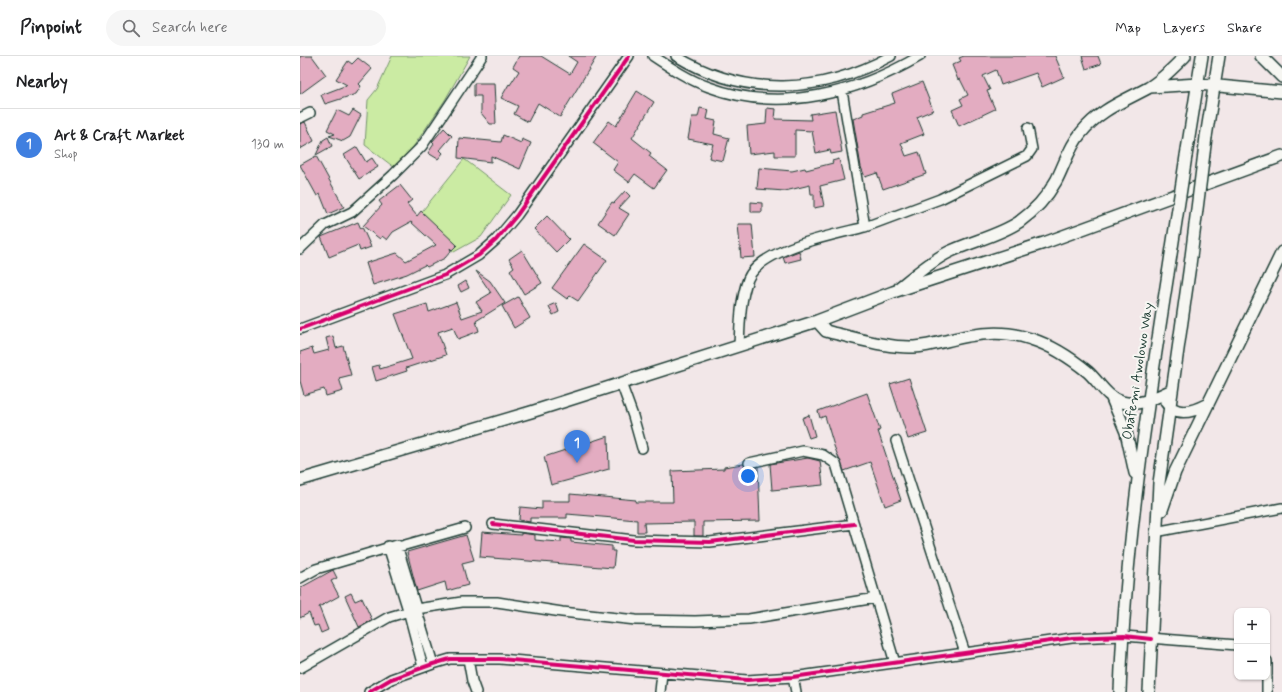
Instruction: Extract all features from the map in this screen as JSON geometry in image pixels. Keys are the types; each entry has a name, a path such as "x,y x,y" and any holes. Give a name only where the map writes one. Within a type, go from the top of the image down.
{"main road":[{"path":"893,292 921,270 948,253 1002,231 1019,222 1045,197 1056,181 1080,134 1094,119 1111,107 1150,87 1175,67 1185,56"},
{"name":"Obafemi Awolowo Way","path":"1120,692 1129,554 1136,480 1202,56"},
{"path":"1149,692 1155,532 1159,484 1190,265 1206,137 1219,56"},
{"path":"1261,56 1282,77"},
{"path":"1150,87 1198,84 1282,92"},
{"path":"300,480 621,383 817,321 893,292 1044,243 1282,156"},
{"path":"1155,532 1168,487 1206,405 1282,252"},
{"path":"817,321 826,331 833,334 894,346 915,347 989,333 1030,338 1051,346 1089,373 1110,396 1126,432 1136,480"},
{"path":"1153,368 1161,395 1169,407 1183,413 1194,411 1206,405"},
{"path":"1110,396 1122,402 1133,403 1148,401 1172,390"}],"street":[{"path":"300,249 325,225 352,212 393,175 422,146 482,56"},
{"path":"300,329 445,275 479,255 496,240 517,215 629,56"},
{"path":"653,56 688,78 709,87 748,97 787,99 842,91 878,78 920,56"},
{"path":"676,56 695,68 730,80 770,87 792,86 830,80 874,66 891,56"},
{"path":"842,91 865,227"},
{"path":"300,118 310,113"},
{"path":"739,346 741,309 748,279 762,262 802,243 865,227 934,201 1027,156 1032,149 1028,128"},
{"path":"621,383 633,416 642,448"},
{"path":"896,441 964,653"},
{"path":"748,463 803,451 823,455 836,464 895,663"},
{"path":"1155,532 1282,508"},
{"path":"493,524 634,540 710,542 854,524"},
{"path":"300,578 316,569 394,544 398,547 465,528"},
{"path":"388,546 433,664"},
{"path":"398,547 423,668"},
{"path":"300,668 389,617 412,610 462,602 497,602 562,612 636,620 695,622 748,619 876,598"},
{"path":"369,692 379,689 391,679 450,659 500,659 748,680 793,677 1072,638 1124,636 1234,645"},
{"path":"468,659 472,681 476,692"},
{"path":"660,692 662,672"},
{"path":"793,677 796,692"},
{"path":"1267,680 1267,692"}],"green space":[{"path":"392,56 470,56 445,100 403,162 395,168 365,145 368,100 377,89"},
{"path":"464,159 511,195 481,237 454,252 415,220"}],"building":[{"path":"300,56 312,56 326,75 300,94"},
{"path":"519,56 541,56 570,74 577,62 568,56 597,56 560,117 538,103 528,122 514,114 518,106 501,98 519,71 513,67"},
{"path":"964,56 1055,56 1064,77 1042,87 1036,73 1001,85 996,70 983,76 990,90 987,91 995,109 959,126 952,110 963,105 960,99 968,95 960,79 958,80 952,65 961,61 959,58"},
{"path":"1082,56 1098,56 1101,64 1086,69"},
{"path":"358,58 372,69 359,84 361,86 356,94 325,104 321,95 347,85 336,79 348,61 352,64"},
{"path":"922,82 933,110 917,117 924,134 901,143 906,156 919,152 926,174 883,189 877,173 865,177 861,167 853,119 863,115 863,113 895,103 892,94"},
{"path":"474,83 494,83 496,124 490,124 481,113 481,96 474,96"},
{"path":"637,91 654,102 632,138 651,153 649,156 667,170 654,188 635,174 629,182 613,170 618,162 593,143 609,121 616,126"},
{"path":"700,108 709,110 707,119 716,121 714,134 729,138 723,161 709,158 713,144 688,139 692,117 698,117"},
{"path":"767,108 776,109 775,119 811,120 810,114 835,110 842,152 831,154 830,150 816,153 812,131 795,130 795,156 775,156 775,151 749,154 747,126 766,124"},
{"path":"337,110 349,116 353,110 361,115 350,137 343,141 329,136 335,134 327,130"},
{"path":"305,122 314,141 300,149 300,124"},
{"path":"444,128 452,136 440,150 443,153 438,159 428,153 434,144 432,142"},
{"path":"503,135 521,143 522,139 531,143 520,169 491,156 491,162 458,158 459,138 501,142"},
{"path":"328,137 332,146 316,155 323,140"},
{"path":"357,147 366,162 372,158 378,167 359,179 344,155"},
{"path":"316,156 344,207 328,214 320,194 317,196 300,165"},
{"path":"839,159 844,180 820,186 824,206 814,208 814,194 811,194 810,185 785,191 757,189 759,168 792,171 805,168 806,170 833,163 832,161"},
{"path":"400,185 412,200 407,204 417,216 421,211 457,245 452,250 450,248 451,251 445,258 427,267 425,265 407,274 373,285 366,263 397,253 406,261 436,245 411,222 393,232 387,240 382,236 380,239 363,226 382,205 379,201"},
{"path":"625,191 630,196 619,208 629,214 615,235 598,223 612,202 614,203"},
{"path":"751,202 762,203 762,212 751,212"},
{"path":"547,216 569,239 556,252 534,229"},
{"path":"358,222 361,229 362,227 371,247 360,251 358,245 329,257 321,237"},
{"path":"738,224 752,224 755,257 741,258"},
{"path":"584,244 607,260 578,301 570,296 567,299 552,288"},
{"path":"522,250 542,283 524,294 510,270 514,267 509,259"},
{"path":"799,251 801,259 785,263 783,257"},
{"path":"476,271 490,281 505,303 476,321 479,331 458,339 453,327 438,332 446,355 406,368 407,371 376,381 372,367 379,365 380,369 412,359 395,314 427,304 429,312 456,302 462,318 482,311 476,302 491,293"},
{"path":"466,281 469,288 461,292 458,286"},
{"path":"518,297 530,318 514,328 502,306"},
{"path":"556,303 559,312 553,315 549,306"},
{"path":"333,336 336,348 343,346 351,375 339,378 343,391 326,396 324,389 304,395 300,381 300,352 312,348 314,354 329,350 326,338"},
{"path":"909,378 927,433 908,439 890,384"},
{"path":"867,393 901,500 885,506 870,462 844,471 834,446 825,416 820,418 818,411"},
{"path":"809,415 815,436 809,438 802,418"},
{"path":"608,436 609,469 551,485 544,457"},
{"path":"808,458 820,461 823,485 772,490 770,464"},
{"path":"743,464 748,469 758,467 760,521 703,522 703,536 694,536 694,522 644,523 645,532 637,532 637,520 567,514 567,518 530,518 530,522 519,520 520,507 542,509 542,501 570,501 570,494 636,500 635,502 673,502 672,471 724,469 724,467"},
{"path":"482,532 521,535 521,533 535,535 535,540 561,542 561,538 571,539 571,542 612,546 612,551 615,551 613,568 480,557"},
{"path":"466,535 474,560 462,563 468,585 447,591 445,582 417,591 407,552"},
{"path":"333,570 337,578 331,581 339,596 319,607 328,630 321,633 318,625 314,626 309,613 300,618 300,588"},
{"path":"351,593 355,601 362,598 372,620 359,627 345,596"}],"cycle path":[{"path":"300,329 445,275 479,255 496,240 517,215 629,56"},
{"path":"493,524 634,540 710,542 854,524"},
{"path":"369,692 391,679 450,659 500,659 747,680 793,677 1072,638 1124,636 1151,639"}],"place":[{"name":"Art & Craft Market","path":"577,463"}]}
